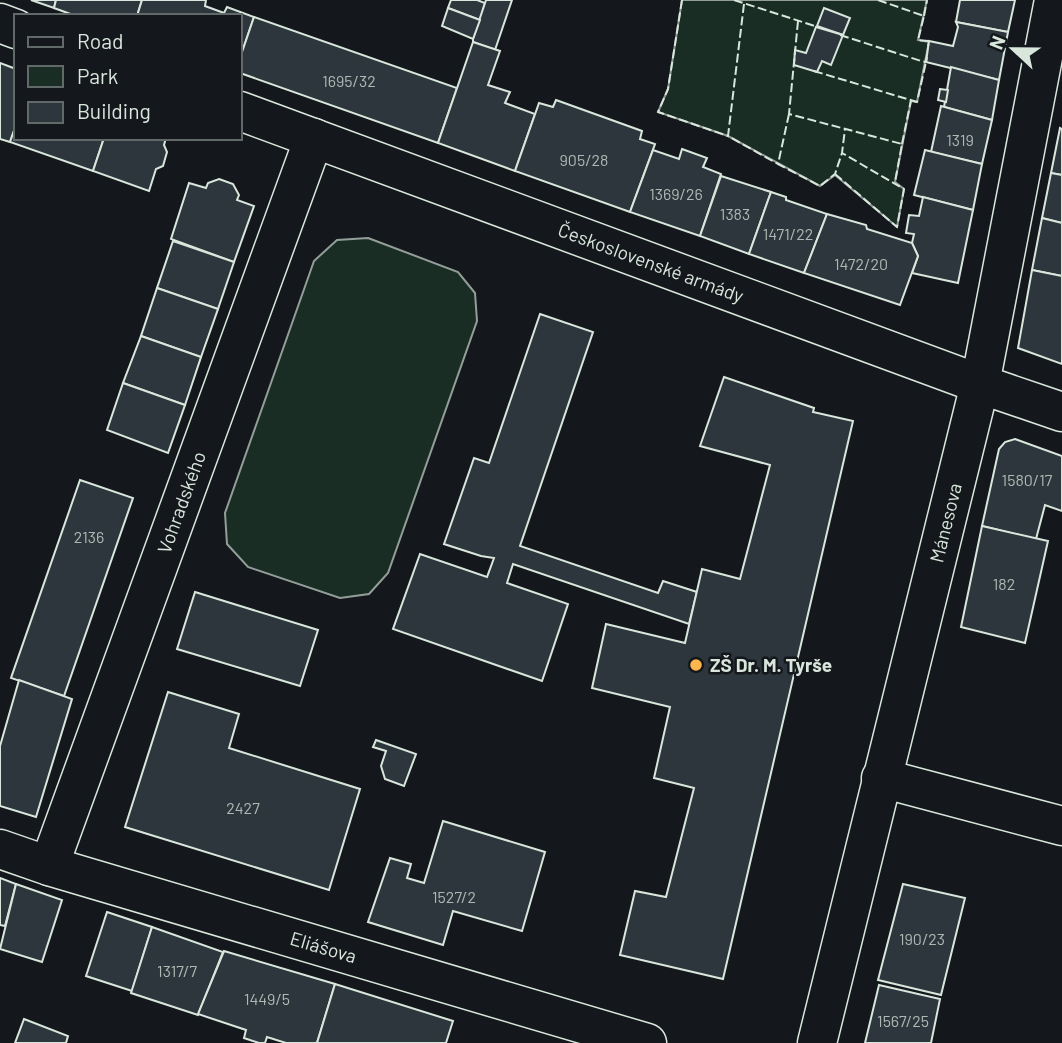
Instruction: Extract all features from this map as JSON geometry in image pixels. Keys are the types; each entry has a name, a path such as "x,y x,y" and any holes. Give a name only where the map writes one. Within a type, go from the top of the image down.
{"street":[{"name":"Mánesova","path":"817,1043 980,384 1054,0"},
{"name":"Československé armády","path":"242,112 1062,412"},
{"name":"Vohradského","path":"49,866 314,138"},
{"path":"881,778 1062,826"},
{"name":"Eliášova","path":"0,849 49,866 647,1043"}],"green space":[{"path":"682,0 927,0 918,40 929,42 917,102 911,101 895,182 904,189 897,227 835,175 820,186 728,136 658,112 668,89"},
{"path":"368,238 458,272 475,293 477,321 388,573 369,594 340,598 248,567 227,544 225,513 314,261 337,240"}],"building":[{"path":"31,0 56,0 54,8"},
{"path":"56,0 142,0 138,14 70,14 54,8"},
{"path":"142,0 206,0 205,6 224,13 227,7 254,17 242,52 242,14 138,14"},
{"path":"451,0 477,0 485,3 480,20 448,8"},
{"path":"486,0 512,0 495,50 473,42"},
{"path":"960,0 1015,0 1008,32 956,22"},
{"path":"448,8 480,20 473,39 442,26"},
{"path":"824,8 850,18 843,35 817,26"},
{"path":"254,17 457,88 438,143 242,74 242,52"},
{"path":"956,22 1008,32 999,80 926,62 929,41 953,46 958,27"},
{"path":"816,27 843,35 831,65 822,61 817,72 794,65 795,50 806,53"},
{"path":"473,42 500,51 488,85 510,92 505,103 535,114 515,171 438,143"},
{"path":"0,63 14,68 14,131 10,142 0,139"},
{"path":"951,67 999,80 992,120 944,107"},
{"path":"940,89 948,90 946,102 938,100"},
{"path":"556,100 642,131 640,139 655,144 630,212 515,171 539,103 553,107"},
{"path":"941,106 992,120 982,164 931,152"},
{"path":"1060,128 1062,129 1062,175 1051,173"},
{"path":"14,131 14,140 103,140 93,171 10,142"},
{"path":"103,140 165,140 167,152 163,166 156,169 149,191 93,171"},
{"path":"682,149 707,158 703,167 721,174 700,236 630,212 653,150 679,159"},
{"path":"925,150 982,164 973,210 914,195"},
{"path":"1051,173 1062,175 1062,223 1042,218"},
{"path":"721,176 771,192 749,254 700,236"},
{"path":"219,179 233,184 239,195 237,200 254,206 234,262 171,239 189,183 206,188 208,183"},
{"path":"771,192 827,214 804,273 749,254"},
{"path":"923,197 973,210 958,283 912,273 918,256 912,243 914,234 906,233 909,215 919,216"},
{"path":"827,214 866,225 867,229 912,243 918,256 900,305 804,273"},
{"path":"1042,218 1062,223 1062,276 1032,270"},
{"path":"173,241 234,262 218,309 157,288"},
{"path":"1032,270 1062,276 1062,364 1018,348"},
{"path":"157,288 218,309 201,357 141,336"},
{"path":"540,314 593,332 520,546 658,593 663,581 697,592 689,624 513,564 507,583 568,604 542,681 393,629 420,554 487,577 494,558 444,544 474,458 489,463"},
{"path":"141,336 201,357 185,405 123,383"},
{"name":"ZŠ Dr. M. Tyrše","path":"724,377 814,408 813,412 853,421 723,979 620,955 635,891 666,897 694,788 654,778 670,707 592,688 606,624 685,643 702,569 740,579 770,465 700,446"},
{"path":"123,383 185,405 168,453 107,430"},
{"path":"1015,439 1062,456 1062,511 1045,505 1036,539 982,526 999,449 1005,442"},
{"path":"80,480 133,498 64,696 11,678"},
{"path":"982,526 1048,541 1025,643 961,627"},
{"path":"195,592 318,630 300,686 177,649"},
{"path":"19,680 72,699 36,817 0,806 0,746"},
{"path":"168,692 239,714 229,748 360,789 329,890 125,827"},
{"path":"376,740 416,754 404,786 385,779 381,766 386,751 373,747"},
{"path":"443,821 545,852 522,931 453,911 443,945 368,922 390,858 411,864 407,878 424,883"},
{"path":"0,878 16,884 5,926 0,925"},
{"path":"16,884 62,900 42,962 0,949"},
{"path":"903,884 965,898 941,995 878,980"},
{"path":"107,912 152,927 132,991 86,976"},
{"path":"152,927 223,952 198,1015 131,993"},
{"path":"224,951 335,984 317,1043 286,1043 267,1037 265,1043 259,1043 244,1038 246,1030 198,1014"},
{"path":"335,984 453,1021 446,1043 317,1043"},
{"path":"879,985 940,999 931,1043 865,1043"},
{"path":"24,1019 68,1036 66,1043 15,1043"}],"fence":[{"path":"682,0 668,89 658,112 728,136"},
{"path":"734,0 821,28"},
{"path":"878,0 924,16 918,40 929,41 928,46"},
{"path":"924,16 927,0"},
{"path":"744,4 728,136 778,164"},
{"path":"798,21 789,114 902,144 895,182"},
{"path":"840,35 921,61 926,62 927,57"},
{"path":"814,71 917,102 926,62"},
{"path":"902,144 911,100"},
{"path":"789,114 778,164 820,186 835,174 842,153 845,129"},
{"path":"835,174 897,227 904,189 842,153"}],"place":[{"name":"ZŠ Dr. M. Tyrše","path":"696,665"}]}
